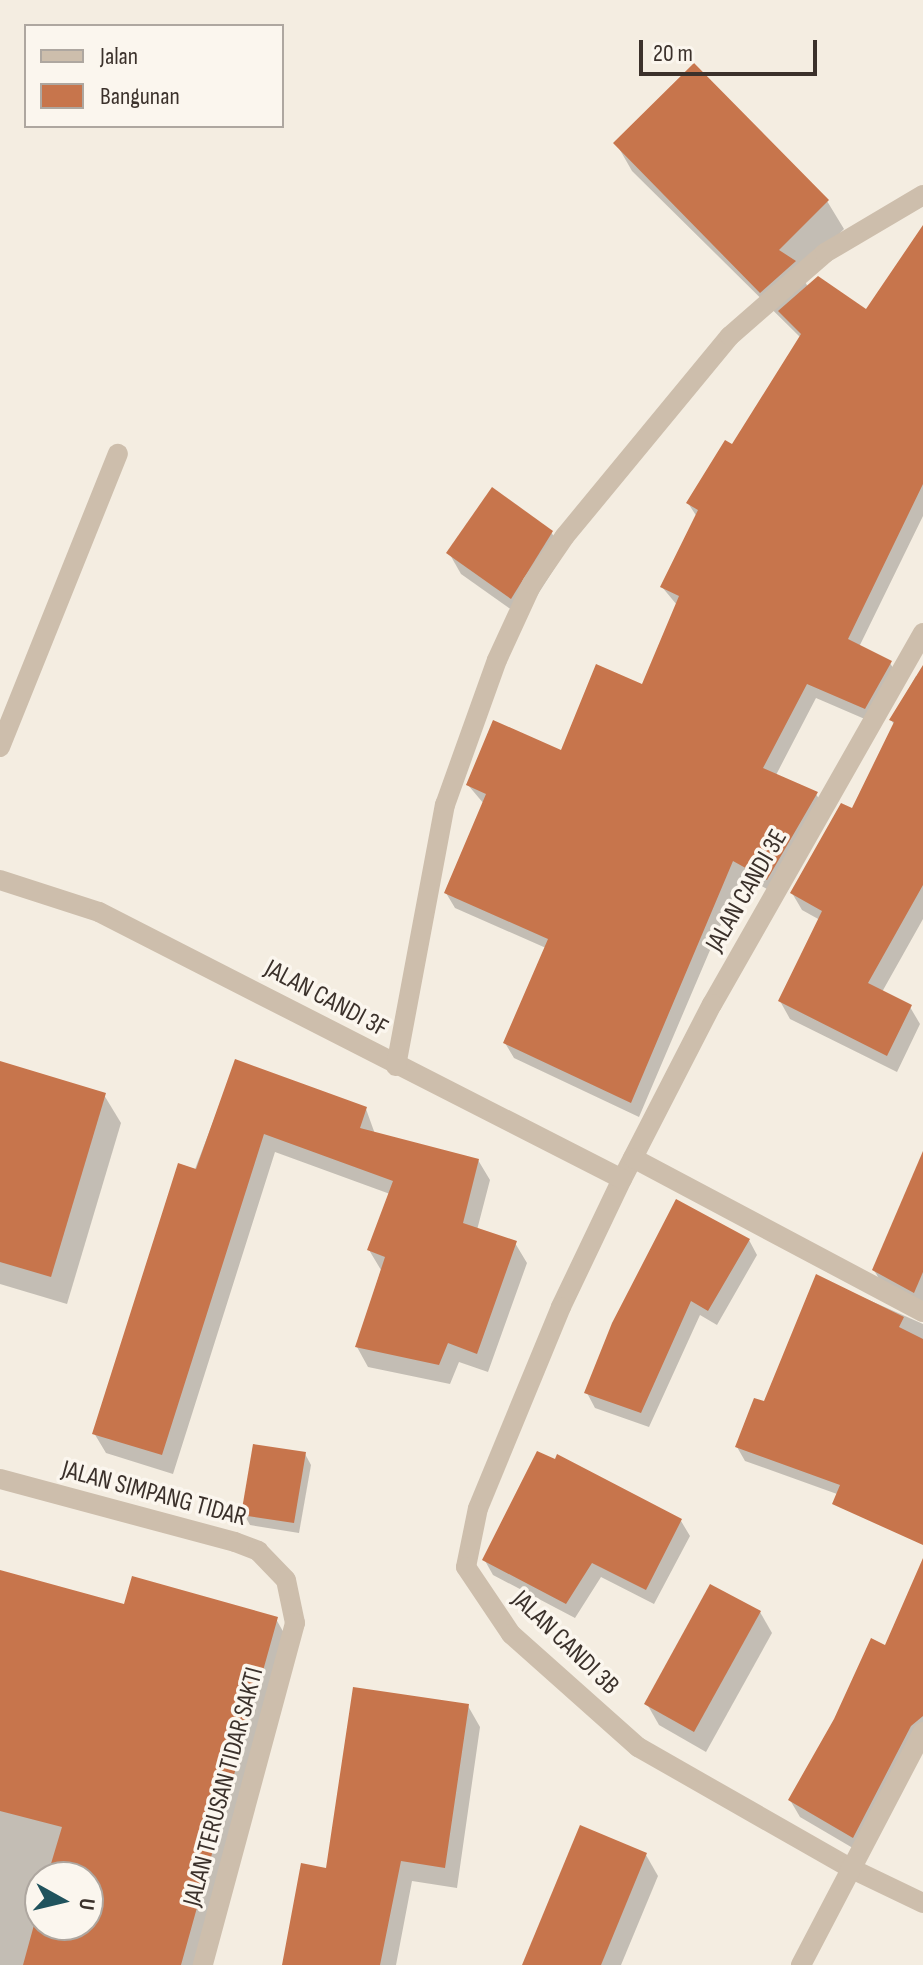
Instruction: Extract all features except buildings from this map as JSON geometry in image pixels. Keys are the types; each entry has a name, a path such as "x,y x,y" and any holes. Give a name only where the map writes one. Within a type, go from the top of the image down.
{"street":[{"path":"396,1066 445,805 492,671 532,584 565,536 730,336 825,253 923,195"},
{"path":"0,747 118,454"},
{"name":"JALAN CANDI 3E","path":"622,1179 712,1004 923,633"},
{"name":"JALAN CANDI 3F","path":"0,880 99,912 622,1179"},
{"path":"633,1158 923,1312"},
{"name":"JALAN CANDI 3B","path":"622,1179 561,1307 478,1508 466,1567 511,1634 638,1747 850,1868 923,1903"},
{"name":"JALAN SIMPANG TIDAR","path":"0,1479 258,1551 286,1580 295,1623"},
{"name":"JALAN TERUSAN TIDAR SAKTI","path":"203,1965 295,1623"},
{"path":"801,1965 923,1732"}]}
